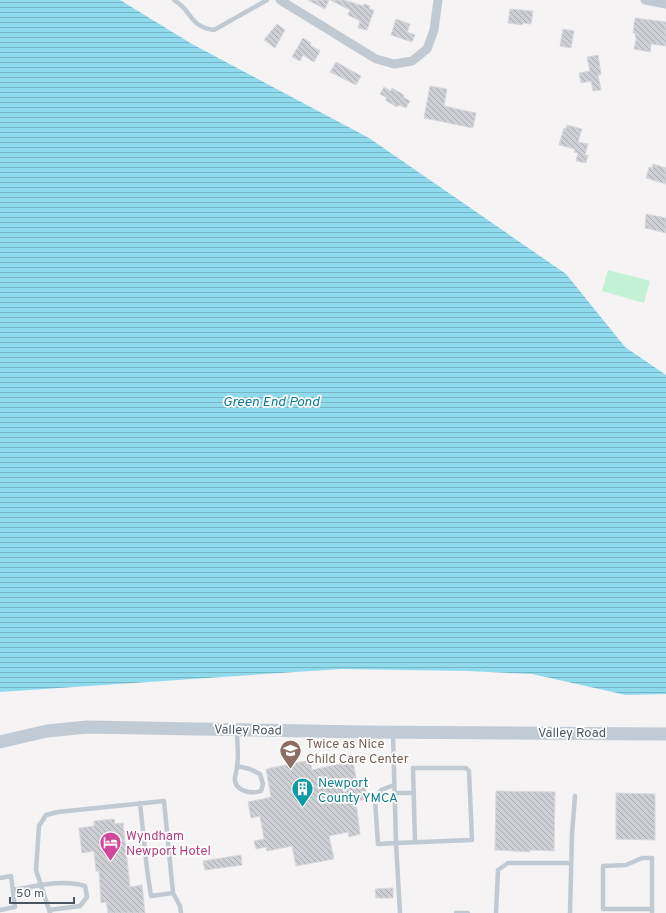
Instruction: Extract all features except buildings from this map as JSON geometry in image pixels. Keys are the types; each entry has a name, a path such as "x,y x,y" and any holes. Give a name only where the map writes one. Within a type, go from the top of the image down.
{"main road":[{"name":"Valley Road","path":"0,742 47,731 87,727 237,728 393,732 666,734"}],"street":[{"path":"280,0 376,59 394,64 412,61 427,49 433,37 438,0"},
{"path":"645,0 666,4"}],"lane":[{"path":"174,0 180,3 198,25 214,30 267,0"},
{"path":"237,728 237,766 235,782 238,787 247,792 261,791 263,784 260,774 250,769 237,766"},
{"path":"393,732 396,843 400,913"},
{"path":"394,785 382,790 376,800 378,844 472,840 469,772 466,768 413,768 415,842"},
{"path":"395,793 414,793"},
{"path":"570,913 575,796"},
{"path":"14,890 41,885 72,882 85,886 87,898 80,906 50,911 41,885 36,870 39,826 46,815 58,812 164,801 173,893 180,906 181,913"},
{"path":"140,803 147,869 152,896 173,893"},
{"path":"642,858 652,858 652,911 603,909 603,866 626,865 642,858"},
{"path":"496,913 498,870 508,863 571,863"},
{"path":"0,878 11,876 16,907 0,910"},
{"path":"456,913 468,913"}],"green space":[{"path":"608,270 650,281 644,303 602,291"}],"water":[{"name":"Green End Pond","path":"0,0 120,0 192,44 369,138 566,274 625,347 666,375 666,694 626,695 532,674 468,671 341,669 0,692"}],"place":[{"name":"Twice as Nice Child Care Center","path":"290,770"},
{"name":"Newport County YMCA","path":"303,808"},
{"name":"Wyndham Newport Hotel","path":"111,862"}]}
